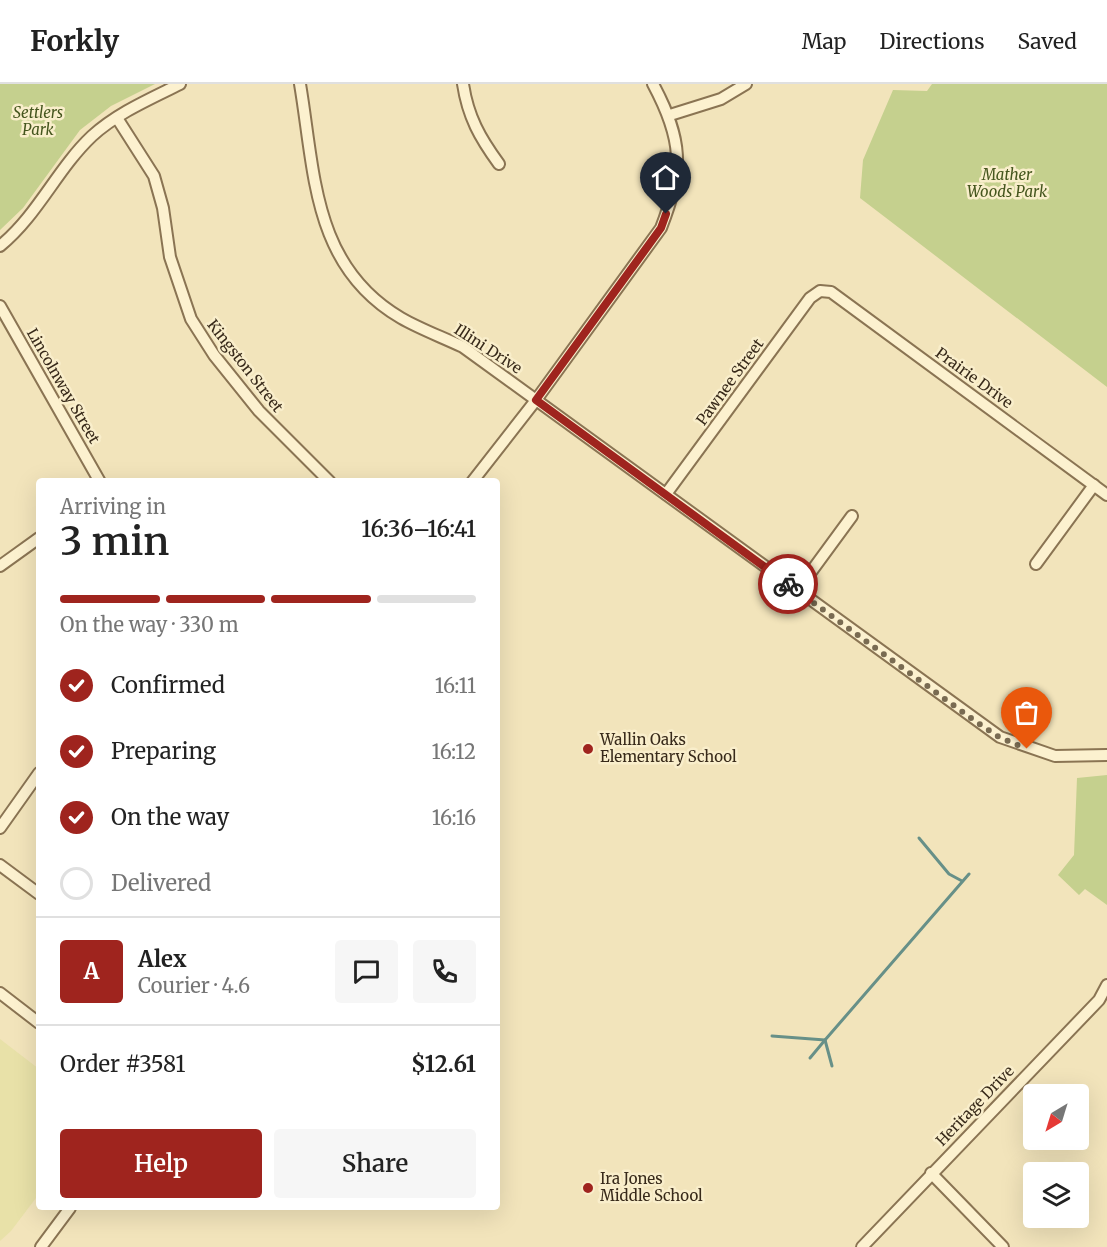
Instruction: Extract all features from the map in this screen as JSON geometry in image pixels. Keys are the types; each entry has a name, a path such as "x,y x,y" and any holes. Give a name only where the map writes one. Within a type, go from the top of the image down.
{"street":[{"path":"0,246 34,212 93,136 117,118 180,84"},
{"name":"Illini Drive","path":"300,84 319,209 337,252 356,279 379,302 400,318 463,347 999,737 1055,756 1107,755"},
{"path":"463,84 469,116 481,140 499,164"},
{"path":"475,478 536,400 661,228 671,201 679,167 670,114 653,84"},
{"path":"670,114 721,99 746,84"},
{"name":"Kingston Street","path":"117,118 154,176 163,208 170,258 190,319 214,355 259,411 326,478"},
{"name":"Prairie Drive","path":"820,291 831,292 1107,495"},
{"name":"Pawnee Street","path":"666,494 810,298 820,291"},
{"name":"Lincolnway Street","path":"0,306 98,478"},
{"path":"1036,564 1094,485"},
{"path":"798,591 852,516"},
{"path":"0,566 36,540"},
{"path":"0,828 36,777"},
{"path":"0,865 36,892"},
{"name":"Heritage Drive","path":"862,1247 931,1173 1103,1004 1107,985"},
{"path":"0,993 36,1021"},
{"path":"931,1173 1003,1247"},
{"path":"41,1247 69,1210"}],"shaded area":[{"path":"0,1039 36,1067 36,1198 11,1231 0,1241"}],"green space":[{"name":"Settlers Park","path":"0,84 155,84 111,106 80,130 23,208 0,230"},
{"name":"Mather Woods Park","path":"932,84 1107,84 1107,387 860,198 863,160 893,90 927,91"},
{"path":"1107,775 1107,905 1085,889 1079,895 1058,875 1074,855 1077,778"}],"waterway":[{"path":"919,838 949,874 962,881"},
{"path":"772,1036 825,1040 969,874"},
{"path":"825,1040 832,1066"},
{"path":"810,1058 825,1040"}],"way so far":[{"path":"788,584 975,721 999,737 1027,749"}],"place":[{"name":"Wallin Oaks Elementary School","path":"588,749"},
{"name":"Ira Jones Middle School","path":"588,1188"}],"route":[{"path":"666,214 661,228 536,400 788,584"}]}
